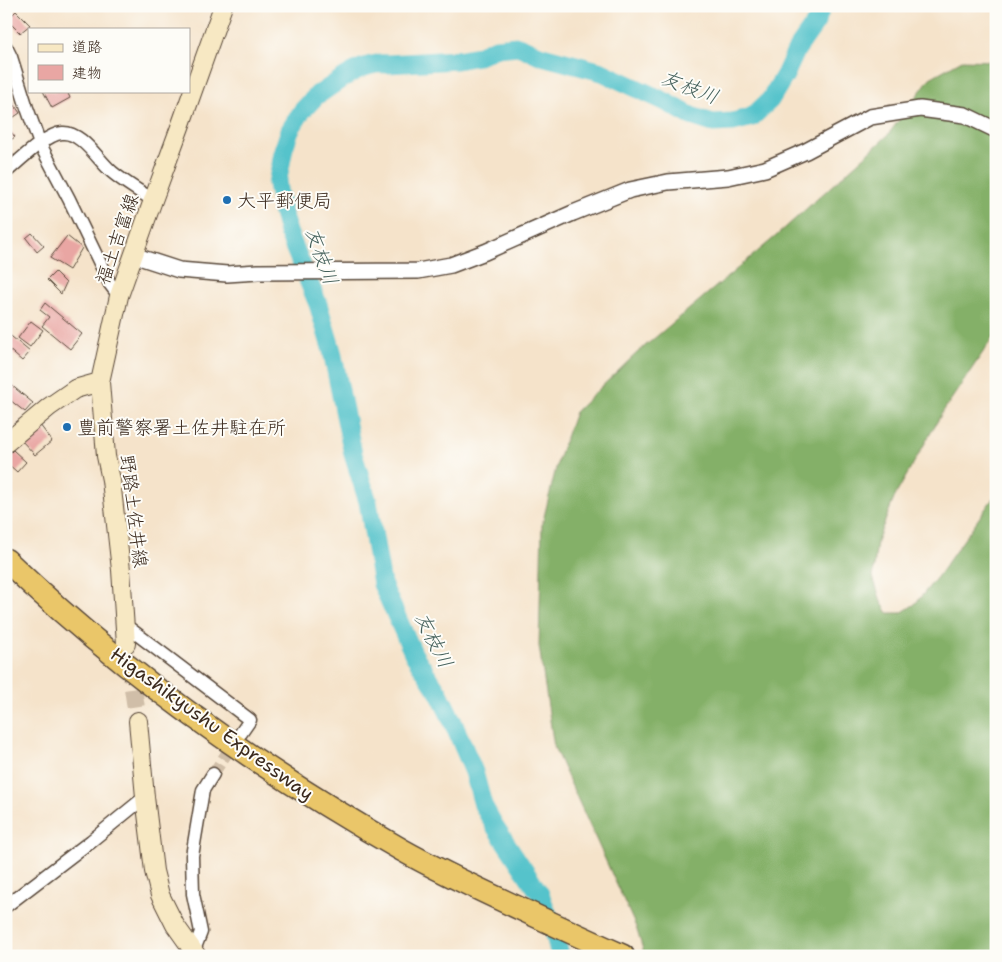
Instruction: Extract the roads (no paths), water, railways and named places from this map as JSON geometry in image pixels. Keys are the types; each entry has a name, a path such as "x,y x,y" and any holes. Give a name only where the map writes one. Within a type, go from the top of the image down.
{"highway":[{"name":"Higashikyushu Expressway","path":"6,560 26,580 94,639 156,688 252,757 325,805 395,846 479,890 623,956"}],"main road":[{"name":"福土吉富線","path":"100,382 119,296 223,6"},
{"path":"6,443 49,407 75,389 100,382"},
{"name":"野路土佐井線","path":"100,382 106,456 121,570 126,644"},
{"path":"138,721 154,871 160,895 175,925 195,953"}],"street":[{"path":"6,47 12,57 40,144 110,284 119,296"},
{"path":"133,255 179,270 226,274 418,271 451,265 630,190 668,182 728,177 766,169 806,151 870,117 920,109 965,115 996,130"},
{"path":"6,172 52,136 70,133 80,138 112,172 153,200"},
{"path":"125,625 250,720 241,733"},
{"path":"195,953 201,932 193,894 192,856 202,790 213,774"},
{"path":"6,906 145,797"}],"waterway":[{"name":"友枝川","path":"560,956 554,931 540,894 494,825 483,805 474,772 452,720 439,693 414,655 382,584 368,502 353,454 332,351 318,304 288,232 282,210 277,184 284,148 290,130 302,111 318,94 361,68 378,64 457,60 478,56 496,48 518,46 542,56 602,72 691,116 713,123 733,122 752,117 770,100 785,75 797,49 816,22 822,6"}],"tunnel":[{"path":"129,662 138,721"},
{"path":"213,774 235,741"}],"place":[{"name":"大平郵便局","path":"227,200"},
{"name":"豊前警察署土佐井駐在所","path":"67,427"}]}
